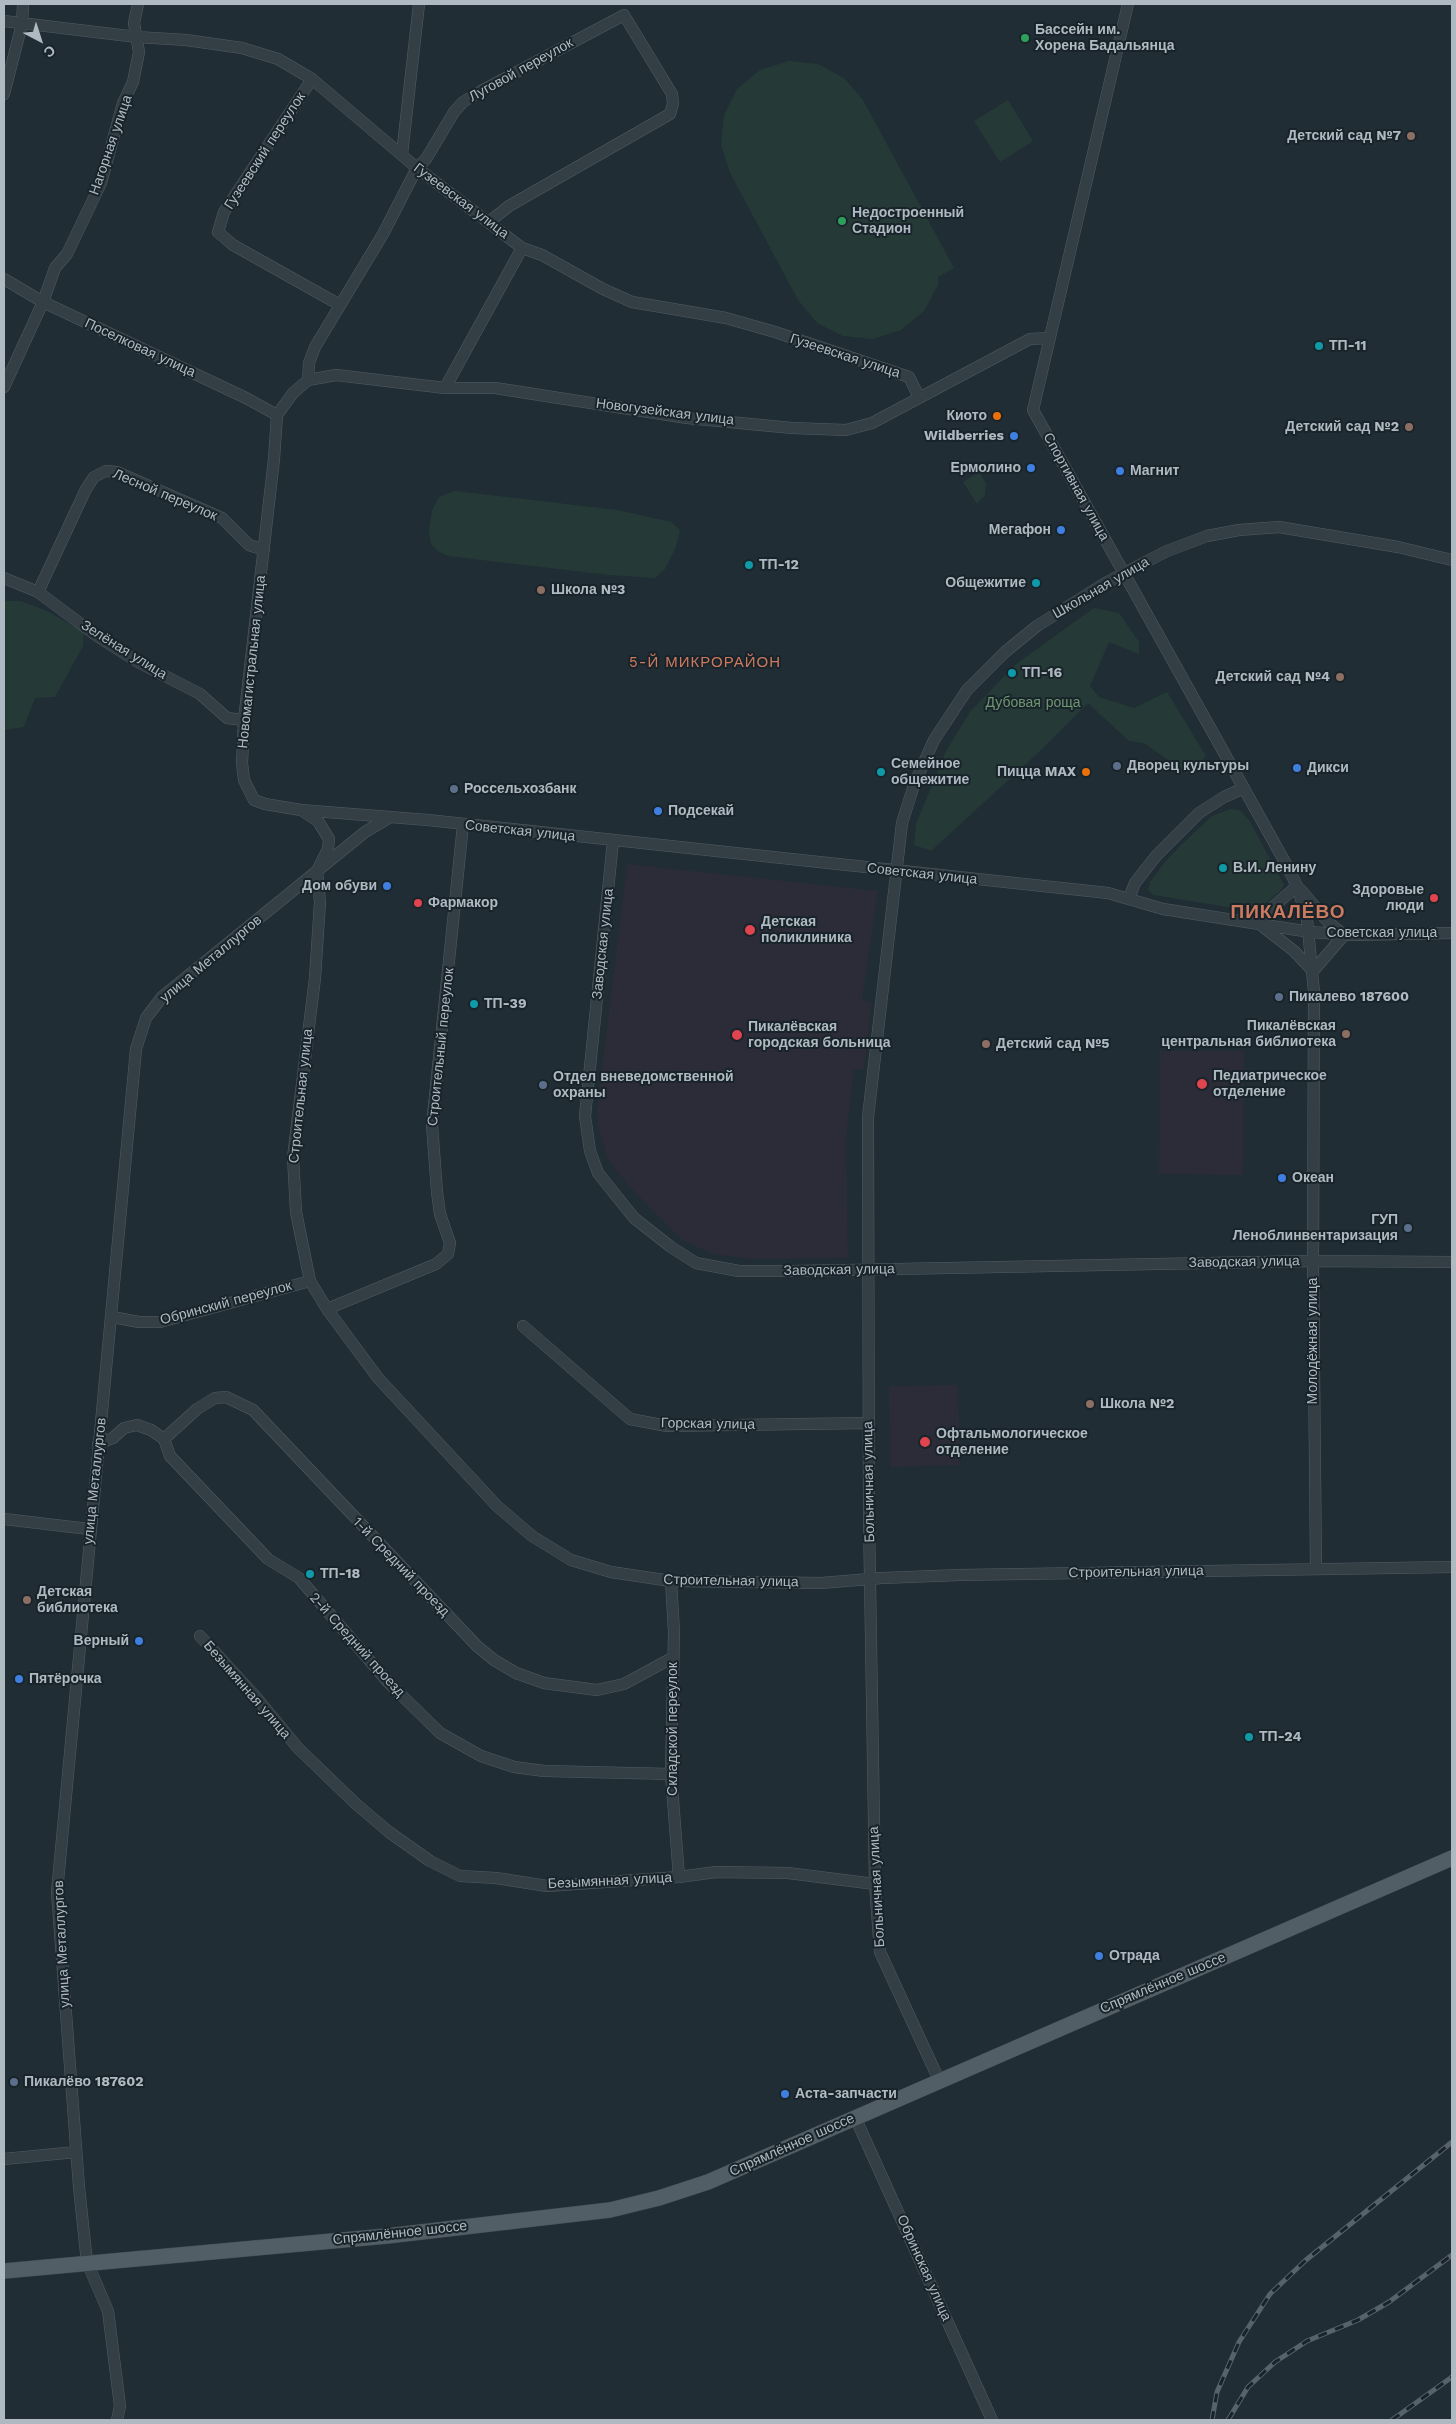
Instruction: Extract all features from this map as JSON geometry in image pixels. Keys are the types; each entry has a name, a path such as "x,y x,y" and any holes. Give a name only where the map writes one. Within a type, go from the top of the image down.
{"main road":[{"name":"Спрямлённое шоссе","path":"4,2271 387,2236 629,2207 708,2182 1452,1858"}],"street":[{"path":"4,94 22,24 23,4"},
{"name":"Нагорная улица","path":"4,387 43,302 55,268 67,254 101,183 123,103 133,82 138,52 134,23 138,4"},
{"path":"402,154 419,4"},
{"name":"Спортивная улица","path":"1128,4 1033,410 1297,886 1310,932"},
{"name":"Луговой переулок","path":"308,380 309,363 314,348 383,234 417,168 426,159 454,112 463,102 624,15 672,94 673,104 670,114 509,206 489,222"},
{"name":"Гузеевская улица","path":"4,21 137,37 186,40 242,48 278,59 312,79 417,168 522,248 542,255 603,289 632,302 726,318 776,332 909,377 920,397"},
{"name":"Гузеевский переулок","path":"312,79 224,212 218,232 233,245 340,305"},
{"path":"445,388 522,248"},
{"name":"Поселковая улица","path":"4,279 43,302 246,398 277,415"},
{"name":"Новогузейская улица","path":"308,380 336,375 445,388 495,388 687,418 792,428 846,430 872,423 1030,339 1049,338"},
{"path":"277,415 294,393 308,380"},
{"name":"Новомагистральная улица","path":"277,415 264,550 244,720 242,763 244,780 254,800 265,804 301,810 390,817"},
{"name":"Лесной переулок","path":"38,592 86,489 94,477 106,471 117,472 222,518 249,545 264,550"},
{"name":"Школьная улица","path":"897,872 902,823 914,785 934,740 967,690 1005,652 1037,626 1124,574 1167,551 1207,536 1239,530 1279,527 1390,545 1452,560"},
{"name":"Зелёная улица","path":"4,578 38,592 97,636 122,652 200,694 228,718 244,720"},
{"path":"1129,898 1135,883 1156,856 1199,813 1224,797 1244,788"},
{"path":"301,810 318,821 329,839 328,849 317,871"},
{"name":"Советская улица","path":"390,817 1108,893 1163,910 1310,932 1344,935 1452,933"},
{"name":"улица Металлургов","path":"117,2420 120,2406 108,2311 87,2262 76,2152 56,1892 136,1049 146,1018 162,998 365,832 390,817"},
{"name":"Строительный переулок","path":"326,1309 436,1264 448,1254 450,1243 440,1214 432,1125 463,825"},
{"name":"Заводская улица","path":"613,841 585,1116 590,1151 598,1173 634,1218 671,1247 696,1262 739,1271 1313,1261 1452,1262"},
{"name":"Строительная улица","path":"317,871 320,902 314,978 293,1157 296,1212 310,1281 326,1309 378,1378 497,1506 532,1536 571,1560 611,1572 671,1582 821,1583 969,1575 1452,1567"},
{"name":"Больничная улица","path":"897,872 868,1117 868,1424 876,1884 880,1952 939,2080"},
{"path":"1297,886 1328,922 1344,935 1313,971 1294,951 1260,924 1268,912 1297,886"},
{"name":"Молодёжная улица","path":"1310,932 1313,971 1315,1065 1313,1261 1316,1569"},
{"name":"Обринский переулок","path":"112,1317 160,1322 310,1281"},
{"name":"Горская улица","path":"523,1326 630,1419 667,1426 868,1424"},
{"name":"1-й Средний проезд","path":"164,1439 197,1410 215,1398 226,1398 253,1410 477,1646 516,1673 544,1683 597,1690 624,1684 672,1658"},
{"path":"98,1444 113,1438 124,1428 137,1425 151,1430 164,1439"},
{"name":"2-й Средний проезд","path":"164,1439 170,1456 268,1559 299,1578 388,1682 440,1733 481,1756 514,1767 544,1771 671,1774"},
{"path":"4,1519 90,1528"},
{"name":"Складской переулок","path":"671,1582 674,1632 671,1774 679,1877"},
{"name":"Безымянная улица","path":"200,1636 255,1696 304,1755 389,1832 460,1876 496,1878 547,1886 679,1877 716,1872 788,1873 876,1884"},
{"name":"Обринская улица","path":"855,2117 992,2420"},
{"path":"4,2159 76,2152"}],"shaded area":[{"name":"Пикалёвская городская больница","path":"627,864 878,891 862,1000 872,1002 864,1070 854,1069 846,1139 848,1258 751,1259 712,1254 681,1239 629,1186 608,1160 599,1131 597,1111"},
{"name":"Педиатрическое отделение","path":"1160,1051 1244,1051 1243,1175 1159,1174"},
{"name":"Офтальмологическое отделение","path":"958,1385 960,1465 890,1467 889,1386"}],"green space":[{"name":"Недостроенный Стадион","path":"789,61 818,64 844,78 863,100 954,268 938,277 938,285 924,311 901,330 873,339 843,336 817,323 798,300 730,173 721,145 724,115 737,89 760,70"},
{"path":"1008,100 1033,141 1000,162 974,121"},
{"path":"979,472 986,483 985,495 977,504 963,482"},
{"path":"455,491 617,510 671,522 680,530 676,547 665,569 655,578 609,575 448,556 439,552 431,544 429,530 432,511 439,497"},
{"path":"4,601 21,601 47,611 84,632 83,646 55,697 35,698 24,727 4,730"},
{"name":"Дубовая роща","path":"1094,608 1119,613 1139,642 1139,654 1109,642 1090,686 1099,697 1134,708 1167,692 1206,756 1188,774 1144,743 1129,741 1088,703 1040,751 931,851 914,845 916,824 946,751 970,712 1016,664"},
{"path":"1230,809 1240,810 1249,820 1284,885 1280,891 1258,910 1252,911 1154,895 1148,890 1150,882 1181,845 1212,816"}],"railway":[{"path":"1212,2420 1217,2392 1239,2342 1270,2294 1306,2260 1452,2142"},
{"path":"1228,2420 1248,2387 1275,2362 1307,2341 1358,2320 1389,2302 1452,2255"},
{"path":"1392,2420 1452,2377"}],"place":[{"name":"Бассейн им. Хорена Бадальянца","path":"1025,38"},
{"name":"Детский сад №7","path":"1411,136"},
{"name":"Недостроенный Стадион","path":"842,221"},
{"name":"ТП-11","path":"1319,346"},
{"name":"Киото","path":"997,416"},
{"name":"Детский сад №2","path":"1409,427"},
{"name":"Wildberries","path":"1014,436"},
{"name":"Ермолино","path":"1031,468"},
{"name":"Магнит","path":"1120,471"},
{"name":"Мегафон","path":"1061,530"},
{"name":"ТП-12","path":"749,565"},
{"name":"Общежитие","path":"1036,583"},
{"name":"Школа №3","path":"541,590"},
{"name":"ТП-16","path":"1012,673"},
{"name":"Детский сад №4","path":"1340,677"},
{"name":"Дворец культуры","path":"1117,766"},
{"name":"Дикси","path":"1297,768"},
{"name":"Семейное общежитие","path":"881,772"},
{"name":"Пицца MAX","path":"1086,772"},
{"name":"Россельхозбанк","path":"454,789"},
{"name":"Подсекай","path":"658,811"},
{"name":"В.И. Ленину","path":"1223,868"},
{"name":"Дом обуви","path":"387,886"},
{"name":"Здоровые люди","path":"1434,898"},
{"name":"Фармакор","path":"418,903"},
{"name":"Детская поликлиника","path":"750,930"},
{"name":"Пикалево 187600","path":"1279,997"},
{"name":"ТП-39","path":"474,1004"},
{"name":"Пикалёвская центральная библиотека","path":"1346,1034"},
{"name":"Пикалёвская городская больница","path":"737,1035"},
{"name":"Детский сад №5","path":"986,1044"},
{"name":"Педиатрическое отделение","path":"1202,1084"},
{"name":"Отдел вневедомственной охраны","path":"543,1085"},
{"name":"Океан","path":"1282,1178"},
{"name":"ГУП Леноблинвентаризация","path":"1408,1228"},
{"name":"Школа №2","path":"1090,1404"},
{"name":"Офтальмологическое отделение","path":"925,1442"},
{"name":"ТП-18","path":"310,1574"},
{"name":"Детская библиотека","path":"27,1600"},
{"name":"Верный","path":"139,1641"},
{"name":"Пятёрочка","path":"19,1679"},
{"name":"ТП-24","path":"1249,1737"},
{"name":"Отрада","path":"1099,1956"},
{"name":"Пикалёво 187602","path":"14,2082"},
{"name":"Аста-запчасти","path":"785,2094"}],"district":[{"name":"5-Й МИКРОРАЙОН","path":"705,663"},
{"name":"ПИКАЛЁВО","path":"1288,912"}]}
